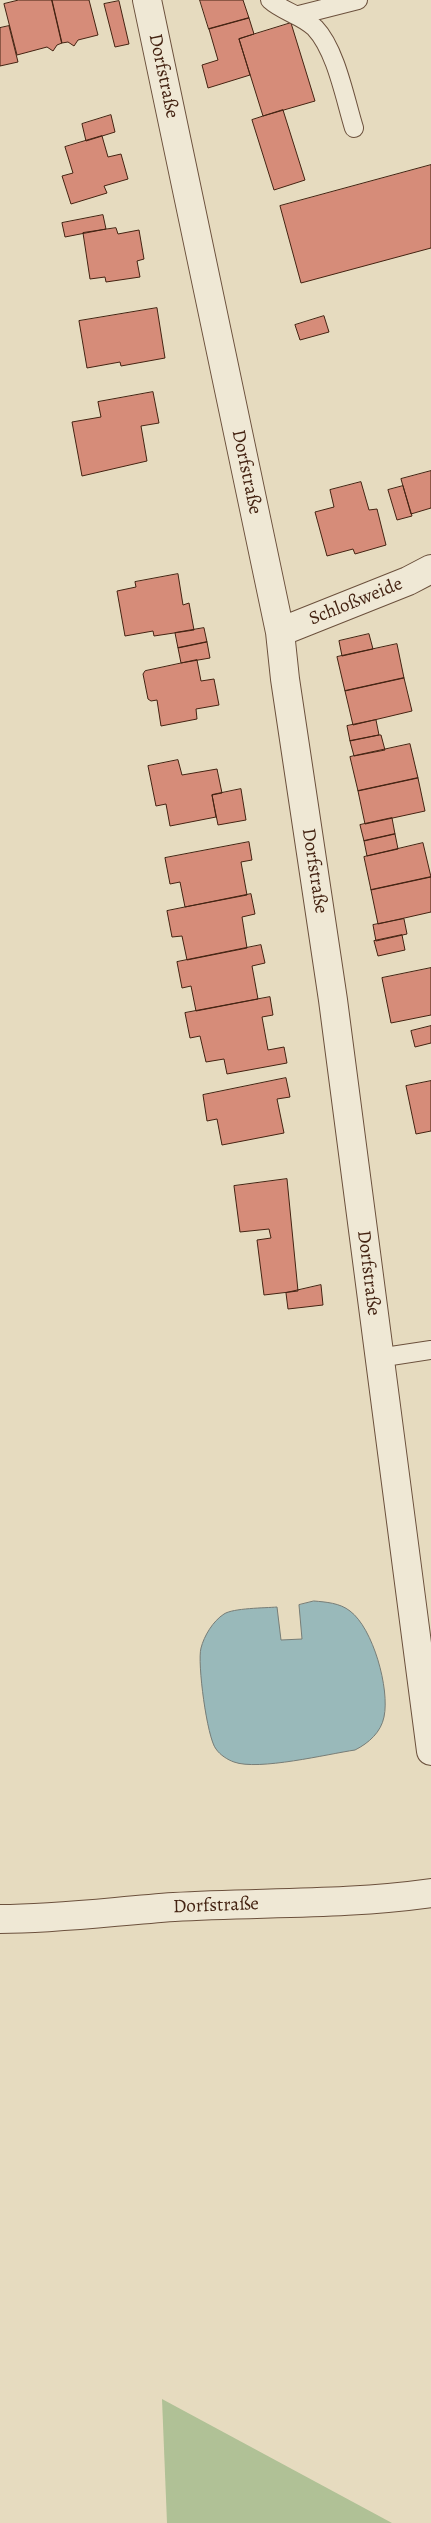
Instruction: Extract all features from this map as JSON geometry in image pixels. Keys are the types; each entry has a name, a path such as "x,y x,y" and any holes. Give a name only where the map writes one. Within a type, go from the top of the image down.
{"street":[{"name":"Dorfstraße","path":"147,0 280,632 285,679 333,1000 378,1358 431,1751"},
{"name":"Schloßweide","path":"280,632 408,582 431,569"},
{"name":"Dorfstraße","path":"0,1919 32,1919 173,1907 388,1899 431,1893"}],"lane":[{"path":"270,0 276,5 299,15 316,29 329,49 354,128"},
{"path":"299,15 358,0"},
{"path":"378,1358 431,1350"}],"green space":[{"path":"162,2399 392,2523 167,2523"}],"water":[{"path":"314,1601 333,1603 346,1608 358,1619 366,1631 378,1660 382,1676 385,1705 384,1717 380,1728 370,1740 355,1750 276,1763 245,1764 229,1760 216,1749 209,1731 200,1668 201,1648 204,1639 216,1621 228,1612 242,1609 277,1607 281,1640 302,1639 299,1605"}],"building":[{"path":"19,0 52,0 62,43 57,45 53,51 47,47 17,55 4,4"},
{"path":"52,0 89,0 98,35 78,40 74,46 68,42 62,43"},
{"path":"200,0 243,0 249,18 209,29"},
{"path":"119,1 129,44 115,47 104,4"},
{"path":"249,18 254,34 239,39 250,75 208,88 202,65 218,60 209,29"},
{"path":"291,23 315,101 263,116 239,39"},
{"path":"9,26 18,62 0,66 0,28"},
{"path":"283,110 305,180 274,190 252,120"},
{"path":"111,115 115,132 86,141 82,124"},
{"path":"102,136 108,157 121,154 128,179 104,186 107,193 71,204 62,176 73,173 65,147"},
{"path":"431,165 431,248 301,283 280,206"},
{"path":"103,215 106,229 65,237 62,223"},
{"path":"116,228 118,234 139,230 144,259 137,261 140,277 106,282 105,277 90,279 83,233"},
{"path":"157,308 165,358 121,366 120,362 87,368 79,321"},
{"path":"324,316 329,332 300,340 295,325"},
{"path":"153,392 159,423 141,426 147,461 82,476 72,422 101,417 98,402"},
{"path":"431,471 431,508 411,514 401,479"},
{"path":"361,482 369,510 377,509 386,545 355,554 353,549 327,556 315,512 334,507 330,490"},
{"path":"403,486 412,516 397,520 388,490"},
{"path":"178,574 183,605 189,603 194,630 154,636 153,631 125,636 117,591 136,587 135,582"},
{"path":"204,628 207,642 178,648 175,633"},
{"path":"369,634 373,649 342,656 339,641"},
{"path":"207,642 210,658 181,663 178,648"},
{"path":"397,644 404,678 345,691 337,657"},
{"path":"197,660 201,681 214,679 219,705 196,709 197,719 161,726 157,700 151,701 148,699 143,674 145,671"},
{"path":"404,678 412,711 353,725 345,691"},
{"path":"376,720 379,735 350,741 347,726"},
{"path":"381,735 385,750 354,756 350,741"},
{"path":"410,744 418,778 358,791 350,757"},
{"path":"178,760 182,775 217,769 222,793 212,795 216,817 170,826 166,804 156,806 148,766"},
{"path":"418,778 425,811 365,824 358,791"},
{"path":"241,789 246,820 218,825 212,795"},
{"path":"392,818 395,834 364,841 360,825"},
{"path":"395,834 398,849 367,856 364,841"},
{"path":"249,842 252,860 241,862 247,895 185,907 180,882 170,884 165,858"},
{"path":"423,843 431,877 371,890 364,857"},
{"path":"431,877 431,912 378,924 371,890"},
{"path":"251,894 255,914 242,917 247,948 187,960 182,936 172,937 167,911"},
{"path":"404,919 407,934 376,941 373,925"},
{"path":"402,935 405,950 378,956 374,941"},
{"path":"261,945 265,963 252,966 258,999 196,1011 191,986 182,988 177,962"},
{"path":"431,968 431,1015 391,1023 382,978"},
{"path":"270,997 273,1015 262,1017 268,1050 284,1047 287,1063 227,1074 224,1059 206,1062 200,1036 190,1038 185,1013"},
{"path":"431,1026 431,1043 415,1047 411,1031"},
{"path":"286,1078 290,1097 277,1099 284,1133 222,1145 217,1119 207,1121 203,1095"},
{"path":"431,1081 431,1131 416,1134 406,1086"},
{"path":"287,1179 298,1291 264,1295 257,1240 271,1238 269,1229 240,1232 234,1186"},
{"path":"321,1285 323,1305 288,1309 286,1293"}]}
